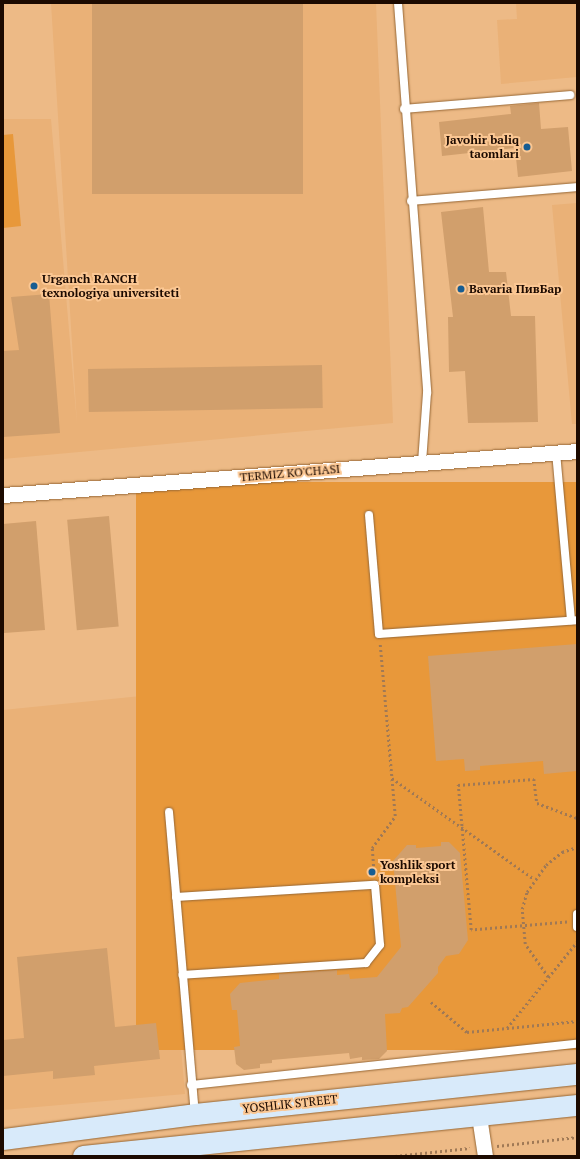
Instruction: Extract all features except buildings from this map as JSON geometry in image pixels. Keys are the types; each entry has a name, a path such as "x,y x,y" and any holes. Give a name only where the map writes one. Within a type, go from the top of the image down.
{"main road":[{"name":"YOSHLIK STREET","path":"3,1139 195,1114 577,1074"},
{"path":"94,1155 577,1105"}],"street":[{"name":"TERMIZ KO'CHASI","path":"3,495 577,451"},
{"path":"479,1116 485,1156"}],"lane":[{"path":"398,3 404,109 427,393 422,462"},
{"path":"404,109 570,95"},
{"path":"412,201 577,187"},
{"path":"369,515 379,634 574,620 556,452"},
{"path":"168,812 191,1085 195,1114"},
{"path":"176,897 375,885 380,945 366,963 182,975"},
{"path":"191,1085 577,1044"}],"path":[{"path":"375,885 372,848 395,816 379,634"},
{"path":"392,777 534,879"},
{"path":"577,818 537,803 534,779 458,785 471,930 577,921"},
{"path":"548,977 532,958 522,926 522,909 534,879 556,856 577,847"},
{"path":"507,1028 577,942"},
{"path":"431,1002 467,1032 577,1021"}],"shaded area":[{"path":"51,3 376,3 393,423 3,459 3,119 51,119 77,424"},
{"path":"516,3 577,3 577,77 501,84 497,20 517,19"},
{"path":"13,134 21,226 3,228 3,135"},
{"path":"577,203 577,424 572,424 552,205"},
{"name":"Yoshlik sport kompleksi","path":"136,482 577,482 577,1050 136,1050"},
{"path":"151,695 185,1094 3,1110 3,710"}],"place":[{"name":"Javohir baliq taomlari","path":"527,147"},
{"name":"Urganch RANCH texnologiya universiteti","path":"34,286"},
{"name":"Bavaria ПивБар","path":"461,289"},
{"name":"Yoshlik sport kompleksi","path":"372,872"}]}
